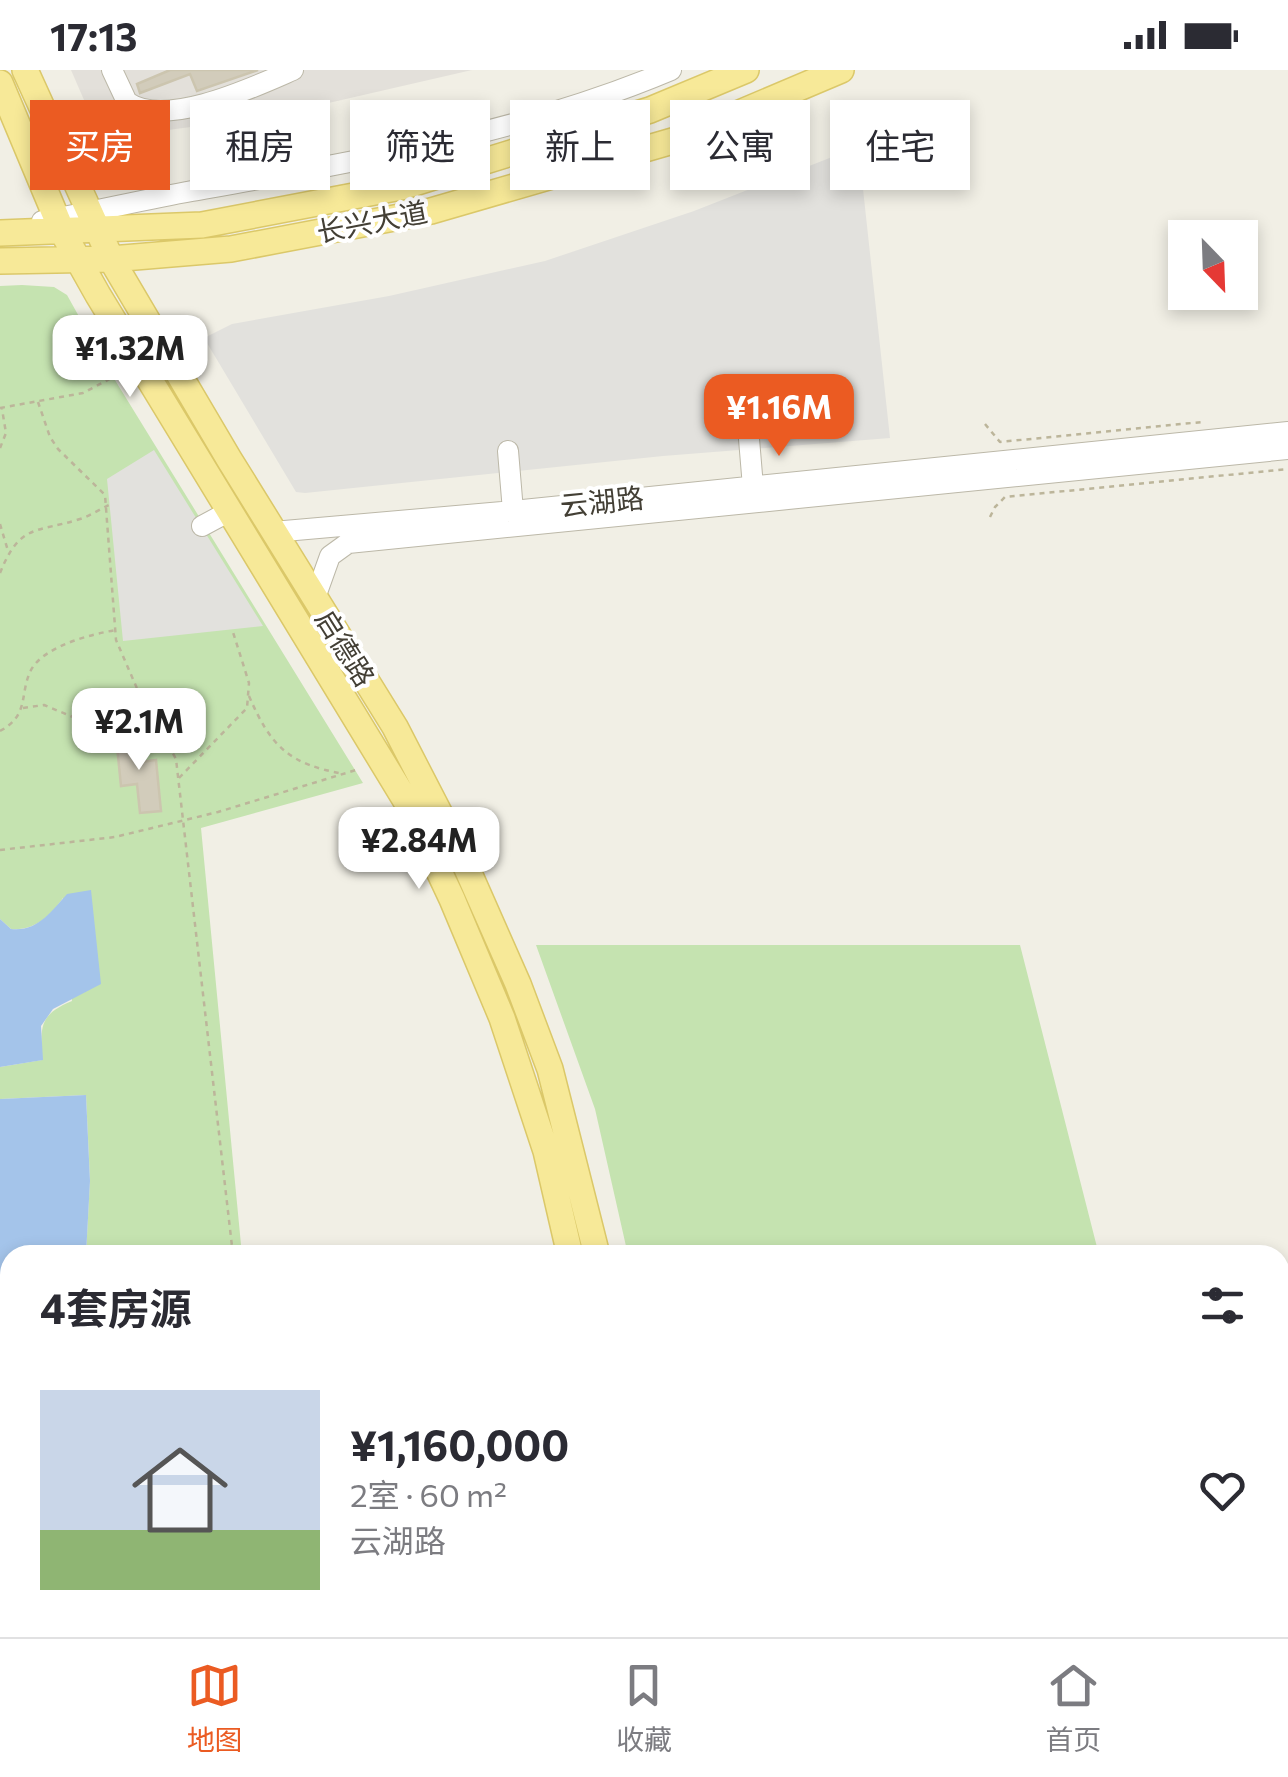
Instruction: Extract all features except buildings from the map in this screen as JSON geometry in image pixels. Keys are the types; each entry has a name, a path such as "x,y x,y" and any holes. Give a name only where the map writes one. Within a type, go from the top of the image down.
{"main road":[{"name":"启德路","path":"25,70 111,259 395,727 461,855 518,984 550,1069 594,1245"},
{"name":"长兴大道","path":"0,231 93,221 202,225 402,187 650,110 746,70"},
{"name":"长兴大道","path":"0,261 111,259 231,249 431,211 676,140 841,70"},
{"name":"启德路","path":"0,83 79,260 406,801 452,899 529,1093 567,1245"},
{"path":"135,356 156,333"}],"street":[{"path":"112,70 126,102 146,111 220,102 292,70"},
{"path":"93,221 484,133 671,70"},
{"path":"748,427 753,486"},
{"name":"云湖路","path":"274,532 513,512 1288,432"},
{"path":"508,450 513,512"},
{"name":"云湖路","path":"315,598 330,556 348,543 1288,450"},
{"path":"202,526 230,511"}],"path":[{"path":"0,448 6,434 1,408 83,393 135,356"},
{"path":"38,402 50,437 105,495 116,640 139,693 176,759 231,1245"},
{"path":"985,424 989,434 1000,442 1211,422"},
{"path":"990,517 1005,498 1288,469"},
{"path":"0,573 8,552 24,536 47,525 80,519 108,505"},
{"path":"0,524 8,552"},
{"path":"0,731 19,715 29,674 42,658 83,636 117,629"},
{"path":"178,778 247,708 249,683 232,629"},
{"path":"248,694 271,740 287,755 315,769 346,774"},
{"path":"22,708 44,705 85,722 114,728 141,726 156,720"},
{"path":"0,850 96,841 182,821 356,770"}],"shaded area":[{"path":"71,70 472,70 330,103 190,100 190,127 170,130 170,100 84,100"},
{"path":"830,158 830,190 863,190 890,438 296,492 204,338 232,324 389,296 545,261 748,190 810,190 810,166"},
{"path":"154,450 263,626 123,641 107,479"}],"green space":[{"path":"0,286 54,287 67,295 110,372 363,783 201,828 241,1245 87,1245 90,1180 86,1095 0,1099 0,1067 42,1060 41,1039 47,1017 72,1001 63,898 47,916 27,928 11,929 0,919"},
{"path":"536,945 1020,945 1096,1245 626,1245 595,1109"}],"water":[{"path":"91,890 101,984 53,1009 41,1026 43,1060 0,1067 0,919 11,929 28,927 43,919 67,894"},
{"path":"86,1095 90,1181 87,1245 0,1245 0,1099"}]}
